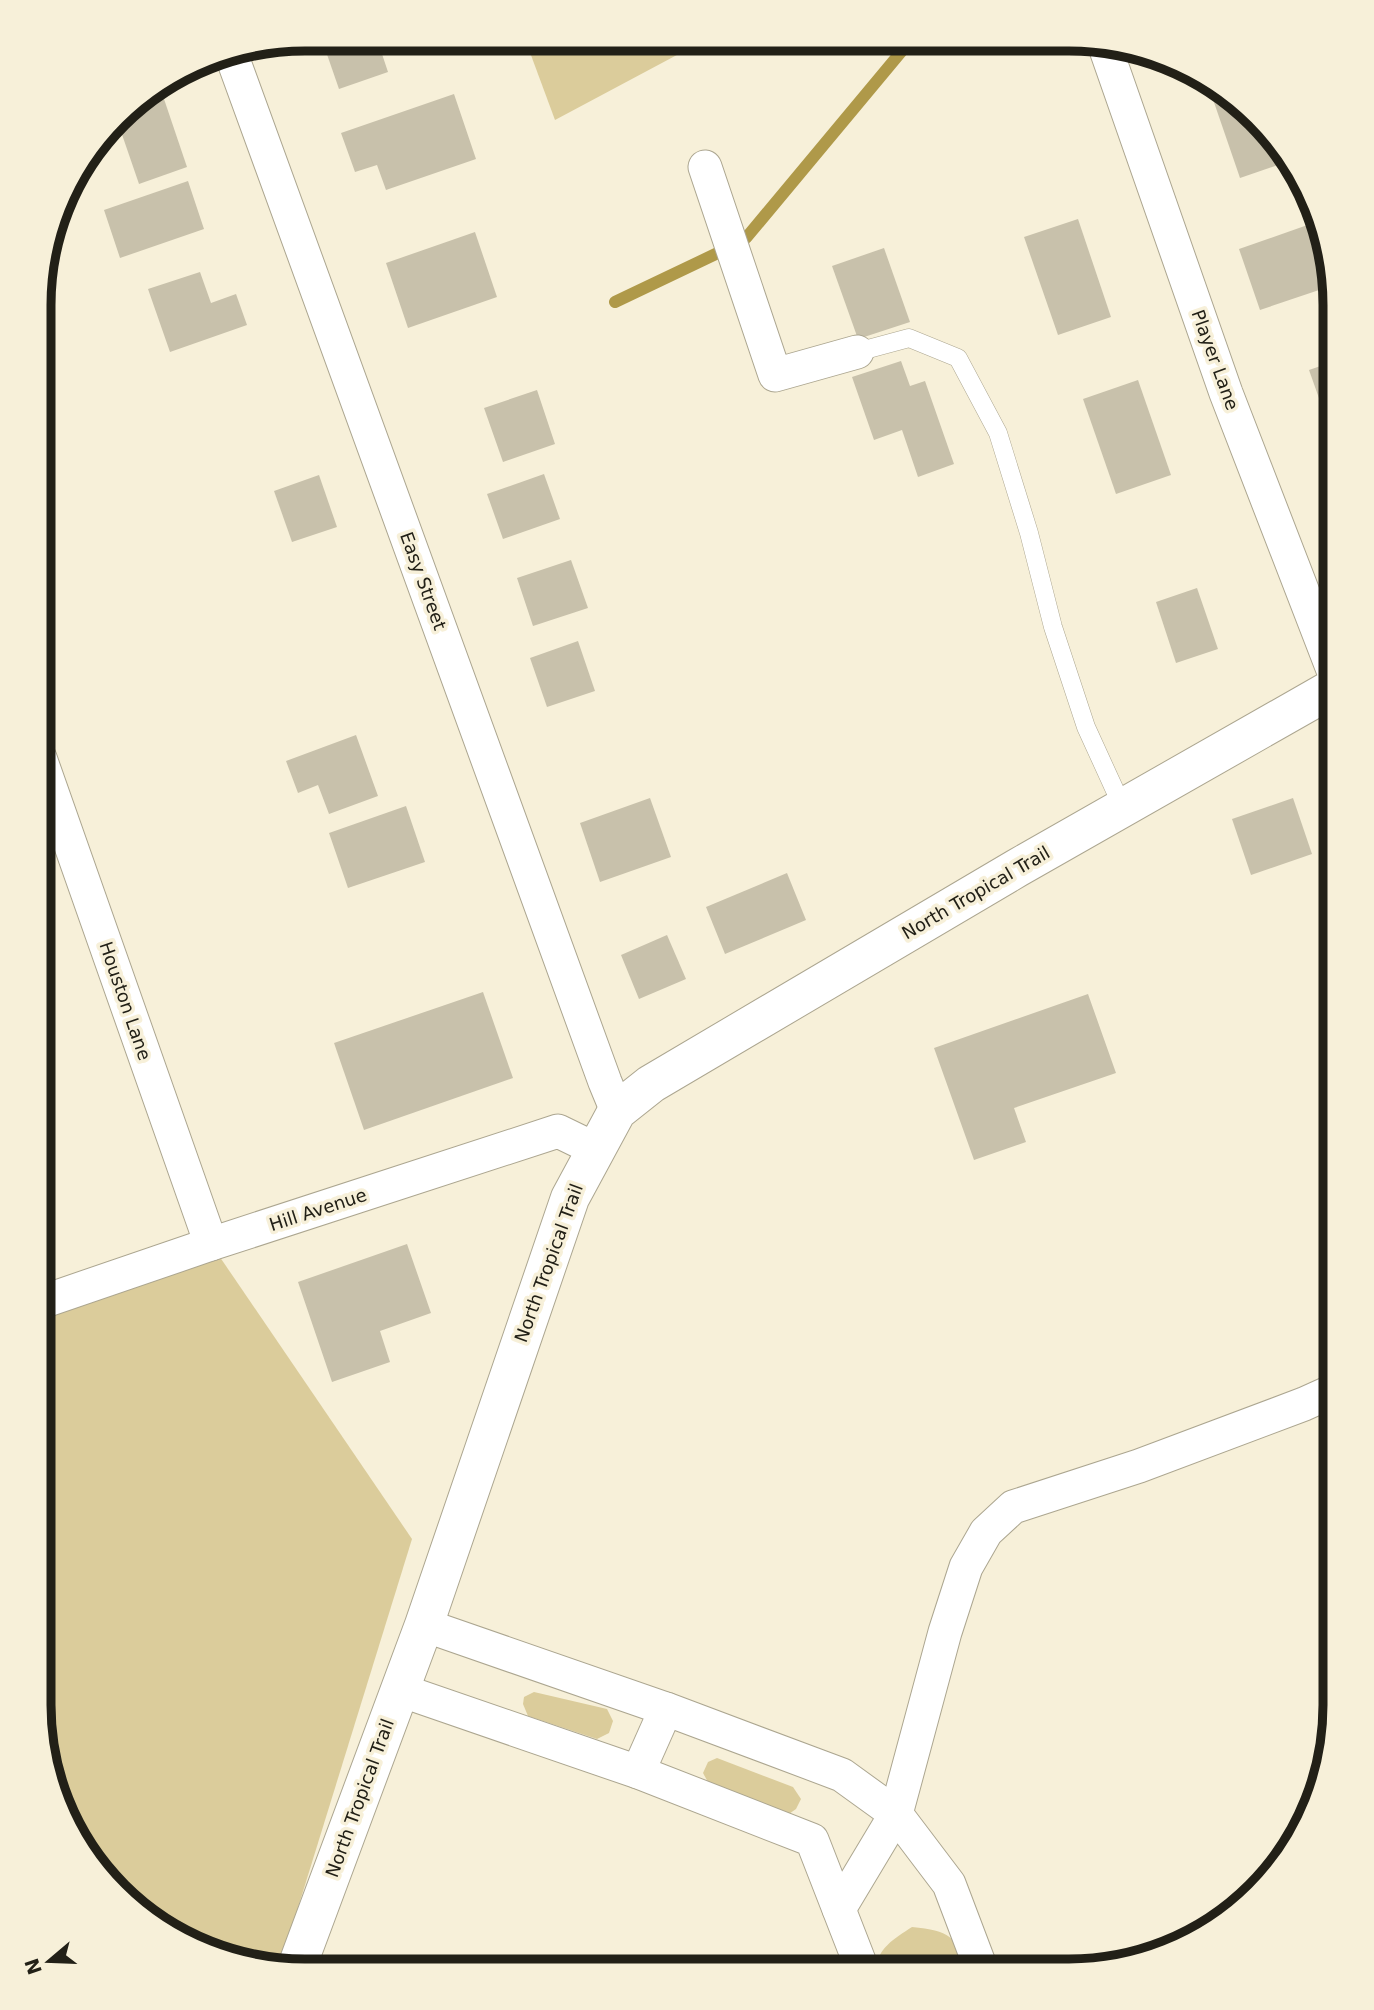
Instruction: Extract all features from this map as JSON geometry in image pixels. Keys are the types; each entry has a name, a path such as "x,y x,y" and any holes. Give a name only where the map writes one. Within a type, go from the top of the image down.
{"street":[{"name":"Player Lane","path":"1107,54 1226,393 1323,645"},
{"name":"Easy Street","path":"234,61 617,1111"},
{"path":"705,167 775,375 857,352"},
{"name":"North Tropical Trail","path":"300,1959 424,1625 570,1198 617,1111 651,1084 1323,694"},
{"name":"Houston Lane","path":"51,789 211,1244"},
{"name":"Hill Avenue","path":"51,1299 558,1131 595,1149"},
{"path":"839,1909 896,1814 945,1632 966,1567 986,1532 1013,1507 1139,1466 1323,1395"},
{"path":"424,1625 666,1709 842,1775 896,1814 949,1884 977,1959"},
{"path":"400,1690 638,1772 812,1840 858,1959"},
{"path":"638,1772 666,1709"}],"lane":[{"path":"857,352 909,338 958,358 998,433 1029,533 1053,627 1082,715 1112,789 1123,808"}],"shaded area":[{"path":"529,51 684,51 555,120"},
{"path":"211,1244 412,1539 282,1958 223,1946 178,1925 150,1907 125,1885 103,1860 85,1832 64,1787 51,1721 51,1300"},
{"path":"534,1692 607,1709 613,1721 609,1733 597,1739 528,1716 523,1704 524,1697"},
{"path":"717,1758 793,1787 801,1799 796,1809 786,1816 709,1784 703,1773 708,1762"},
{"path":"912,1927 935,1930 955,1942 964,1959 878,1959 893,1940"}],"building":[{"path":"326,51 381,51 388,72 339,89"},
{"path":"454,94 476,159 386,190 377,165 355,172 341,133"},
{"path":"1211,95 1249,125 1280,164 1240,178"},
{"path":"164,99 187,167 139,184 120,130 148,104"},
{"path":"188,181 204,229 120,258 104,210"},
{"path":"1078,219 1111,317 1058,335 1024,237"},
{"path":"1310,224 1323,289 1260,310 1239,249"},
{"path":"475,232 497,297 408,328 386,263"},
{"path":"884,248 910,322 858,339 832,266"},
{"path":"200,272 211,303 236,294 247,325 170,352 148,289"},
{"path":"901,361 910,386 925,381 954,464 918,477 902,430 874,440 852,377"},
{"path":"1323,365 1323,410 1309,370"},
{"path":"1138,380 1171,475 1116,494 1083,399"},
{"path":"537,390 555,444 503,462 484,408"},
{"path":"544,474 560,519 503,539 487,494"},
{"path":"319,475 337,527 292,542 274,491"},
{"path":"571,560 588,608 533,626 517,578"},
{"path":"1197,588 1218,649 1176,663 1156,602"},
{"path":"578,641 595,691 547,707 530,658"},
{"path":"356,735 378,796 329,814 318,785 298,793 286,761"},
{"path":"650,798 671,857 600,882 580,823"},
{"path":"1293,798 1312,854 1251,875 1232,819"},
{"path":"406,806 425,862 348,888 329,833"},
{"path":"787,873 806,920 725,954 706,907"},
{"path":"667,935 686,979 639,999 621,955"},
{"path":"483,992 513,1078 364,1130 334,1043"},
{"path":"1088,994 1116,1073 1014,1108 1026,1142 974,1160 934,1048"},
{"path":"407,1244 431,1313 380,1331 390,1362 332,1382 298,1282"}],"waterway":[{"path":"746,238 902,51"},
{"path":"615,302 724,250"}]}
